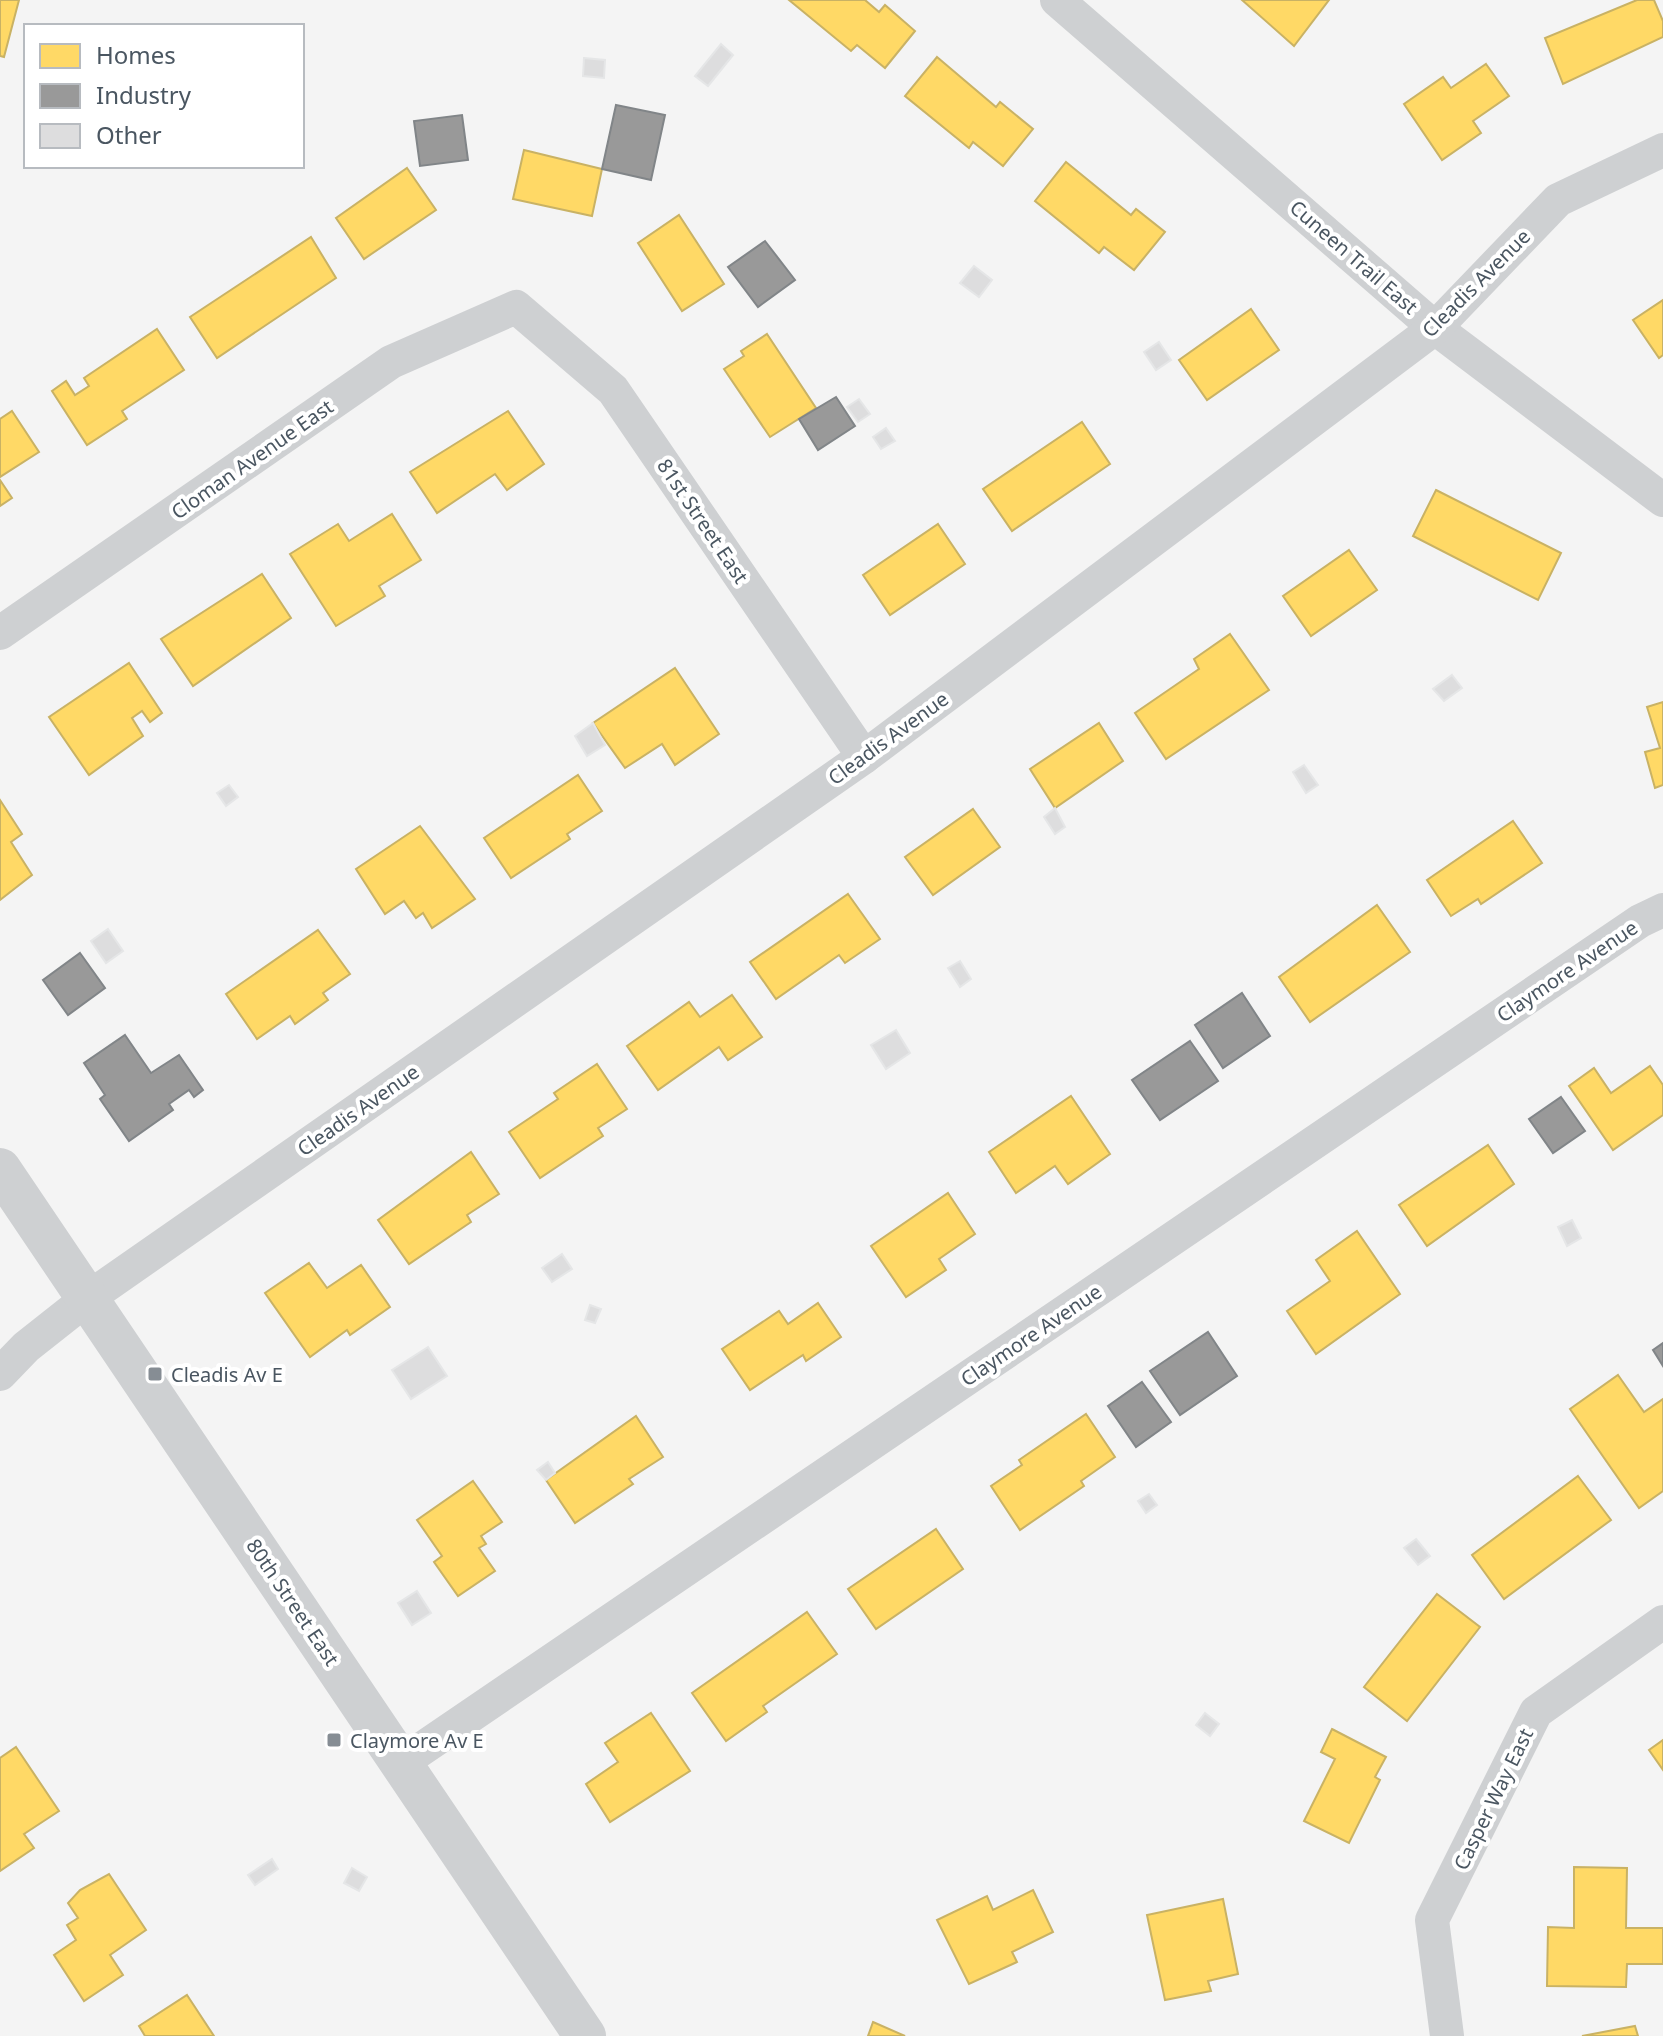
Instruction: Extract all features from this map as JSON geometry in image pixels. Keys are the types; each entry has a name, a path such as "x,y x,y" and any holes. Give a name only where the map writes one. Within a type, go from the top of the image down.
{"street":[{"name":"Cuneen Trail East","path":"1079,7 1435,328 1663,500"},
{"name":"Cleadis Avenue","path":"0,1374 26,1347 88,1298 864,757 1435,328 1558,200 1663,150"},
{"name":"Cloman Avenue East","path":"0,633 391,362 516,307"},
{"name":"81st Street East","path":"516,307 613,390 864,757"},
{"name":"Claymore Avenue","path":"401,1763 1640,921 1663,910"},
{"name":"80th Street East","path":"0,1169 585,2036"},
{"name":"Casper Way East","path":"1447,2036 1432,1920 1536,1712 1663,1622"}],"building: Homes":[{"path":"0,0 19,0 4,57 0,56"},
{"path":"789,0 865,0 879,12 885,5 915,31 885,68 857,45 851,51"},
{"path":"1242,0 1329,0 1294,46"},
{"path":"1637,0 1654,0 1663,21 1663,37 1563,84 1545,38"},
{"path":"937,57 996,107 1000,102 1033,129 1003,166 973,142 969,148 905,96"},
{"path":"1486,64 1509,96 1473,121 1481,133 1442,160 1404,104 1443,77 1451,88"},
{"path":"524,150 602,169 592,216 513,199"},
{"path":"1066,162 1131,215 1136,209 1165,232 1134,270 1104,247 1099,253 1035,201"},
{"path":"407,168 436,210 364,259 336,218"},
{"path":"679,215 724,284 682,311 638,243"},
{"path":"311,237 336,278 217,358 190,317"},
{"path":"1663,300 1663,355 1659,358 1633,320"},
{"path":"1251,309 1279,350 1207,400 1179,360"},
{"path":"157,329 184,370 122,411 127,419 87,445 52,391 66,381 75,395 89,386 84,378"},
{"path":"767,334 816,408 770,437 724,369 744,356 741,351"},
{"path":"12,411 39,452 0,477 0,419"},
{"path":"508,411 544,464 507,490 495,474 437,513 410,472"},
{"path":"1082,422 1110,464 1012,531 983,489"},
{"path":"0,480 12,498 0,506"},
{"path":"1436,490 1561,553 1538,600 1413,536"},
{"path":"392,514 421,560 379,586 385,596 336,626 290,554 338,524 349,541"},
{"path":"938,524 965,564 890,615 863,575"},
{"path":"1349,550 1377,590 1311,636 1283,596"},
{"path":"262,574 291,618 193,686 161,639"},
{"path":"1230,634 1269,690 1166,759 1135,713 1199,669 1194,659"},
{"path":"129,663 162,713 150,722 142,711 132,718 143,736 89,775 49,717"},
{"path":"675,668 719,734 675,765 662,744 625,768 593,723"},
{"path":"1663,702 1663,785 1655,788 1645,752 1660,748 1647,707"},
{"path":"1099,723 1123,761 1055,808 1030,769"},
{"path":"578,775 602,811 567,834 570,839 511,878 484,838"},
{"path":"0,800 22,834 11,842 32,875 0,900"},
{"path":"973,809 1000,847 933,895 905,857"},
{"path":"1513,821 1542,863 1481,904 1478,899 1451,916 1427,880"},
{"path":"420,826 475,899 432,928 423,913 416,918 404,901 385,914 356,869"},
{"path":"848,894 880,939 845,963 839,955 776,999 750,962"},
{"path":"1377,905 1410,952 1310,1022 1279,977"},
{"path":"318,930 350,974 323,993 328,1000 295,1024 290,1016 257,1039 226,994"},
{"path":"732,995 762,1037 728,1060 719,1047 658,1090 627,1046 689,1002 700,1017"},
{"path":"597,1064 627,1109 598,1128 603,1136 540,1178 509,1132 558,1099 554,1093"},
{"path":"1650,1066 1663,1085 1663,1115 1613,1150 1569,1086 1594,1068 1611,1093"},
{"path":"1071,1096 1110,1154 1068,1184 1055,1166 1016,1193 989,1152"},
{"path":"1488,1145 1514,1184 1427,1246 1399,1205"},
{"path":"471,1152 499,1194 467,1215 471,1222 409,1264 378,1220"},
{"path":"948,1193 975,1234 939,1259 946,1270 906,1297 871,1246"},
{"path":"1357,1231 1400,1294 1316,1354 1287,1311 1330,1281 1316,1260"},
{"path":"309,1263 327,1288 361,1265 390,1307 350,1335 347,1330 310,1357 265,1293"},
{"path":"818,1303 841,1337 806,1361 803,1355 750,1390 722,1349 779,1311 788,1324"},
{"path":"1618,1375 1644,1412 1663,1399 1663,1491 1639,1508 1570,1409"},
{"path":"1086,1414 1115,1457 1081,1481 1084,1486 1020,1530 991,1486 1022,1465 1019,1460"},
{"path":"636,1416 663,1457 629,1479 633,1484 575,1523 546,1480"},
{"path":"1578,1476 1611,1520 1504,1599 1472,1555"},
{"path":"473,1481 502,1522 481,1536 486,1544 479,1548 495,1571 458,1596 434,1562 442,1556 417,1520"},
{"path":"936,1529 963,1569 876,1629 848,1589"},
{"path":"1437,1594 1480,1627 1407,1721 1364,1687"},
{"path":"807,1612 837,1654 763,1706 767,1712 726,1741 692,1693"},
{"path":"651,1713 690,1771 610,1822 586,1784 618,1762 605,1743"},
{"path":"1332,1729 1386,1757 1375,1777 1380,1780 1349,1843 1304,1821 1335,1759 1321,1752"},
{"path":"1663,1740 1663,1770 1649,1750"},
{"path":"16,1747 59,1811 24,1834 34,1848 0,1871 0,1758"},
{"path":"1574,1867 1627,1868 1626,1928 1663,1928 1663,1964 1627,1964 1626,1987 1547,1986 1548,1927 1574,1928"},
{"path":"109,1874 146,1930 110,1955 123,1975 84,2001 54,1955 76,1940 67,1925 78,1918 68,1903 80,1890"},
{"path":"1033,1890 1053,1932 1012,1952 1017,1962 969,1984 937,1920 987,1896 993,1910"},
{"path":"1223,1899 1238,1974 1208,1981 1211,1991 1165,2000 1147,1915"},
{"path":"187,1995 214,2036 145,2036 139,2026"},
{"path":"873,2022 905,2036 868,2036"},
{"path":"1635,2026 1638,2036 1582,2036"}],"building: Industry":[{"path":"616,105 665,115 651,180 602,169"},
{"path":"462,115 468,160 420,166 414,121"},
{"path":"765,241 795,280 758,307 728,267"},
{"path":"836,397 855,426 818,450 799,419"},
{"path":"80,953 105,988 68,1015 43,980"},
{"path":"1242,993 1270,1036 1223,1068 1195,1025"},
{"path":"125,1035 151,1073 179,1055 203,1090 194,1097 189,1090 169,1104 173,1110 129,1141 100,1099 105,1095 84,1063"},
{"path":"1190,1041 1218,1081 1160,1120 1132,1080"},
{"path":"1561,1097 1585,1131 1553,1153 1529,1119"},
{"path":"1208,1332 1237,1376 1180,1415 1150,1371"},
{"path":"1663,1343 1663,1366 1653,1350"},
{"path":"1142,1382 1171,1422 1136,1447 1108,1406"}],"building: Other":[{"path":"721,44 733,55 708,86 695,76"},
{"path":"584,58 605,60 604,78 583,76"},
{"path":"974,266 992,280 979,297 960,283"},
{"path":"1159,342 1171,360 1156,370 1144,352"},
{"path":"859,399 870,414 858,422 847,407"},
{"path":"886,428 895,441 881,449 873,437"},
{"path":"1452,675 1462,688 1444,701 1433,689"},
{"path":"593,723 605,745 587,756 575,736"},
{"path":"1304,765 1318,785 1306,793 1293,772"},
{"path":"229,785 238,797 226,806 217,793"},
{"path":"1055,808 1065,827 1055,834 1044,817"},
{"path":"108,929 123,951 106,963 91,941"},
{"path":"960,961 971,979 960,987 948,968"},
{"path":"896,1030 910,1053 886,1069 871,1045"},
{"path":"1572,1220 1581,1238 1567,1246 1558,1227"},
{"path":"562,1254 572,1269 552,1282 542,1268"},
{"path":"590,1305 601,1309 595,1323 585,1320"},
{"path":"428,1347 447,1376 411,1399 392,1370"},
{"path":"548,1462 555,1473 546,1480 537,1470"},
{"path":"1149,1494 1157,1505 1146,1513 1138,1501"},
{"path":"1416,1539 1430,1556 1418,1565 1404,1548"},
{"path":"417,1591 431,1613 412,1625 398,1603"},
{"path":"1205,1713 1219,1724 1210,1736 1196,1725"},
{"path":"272,1859 278,1869 255,1885 248,1875"},
{"path":"352,1868 367,1877 359,1891 344,1883"}],"place":[{"name":"Cleadis Av E","path":"155,1374"},
{"name":"Claymore Av E","path":"334,1740"}]}
